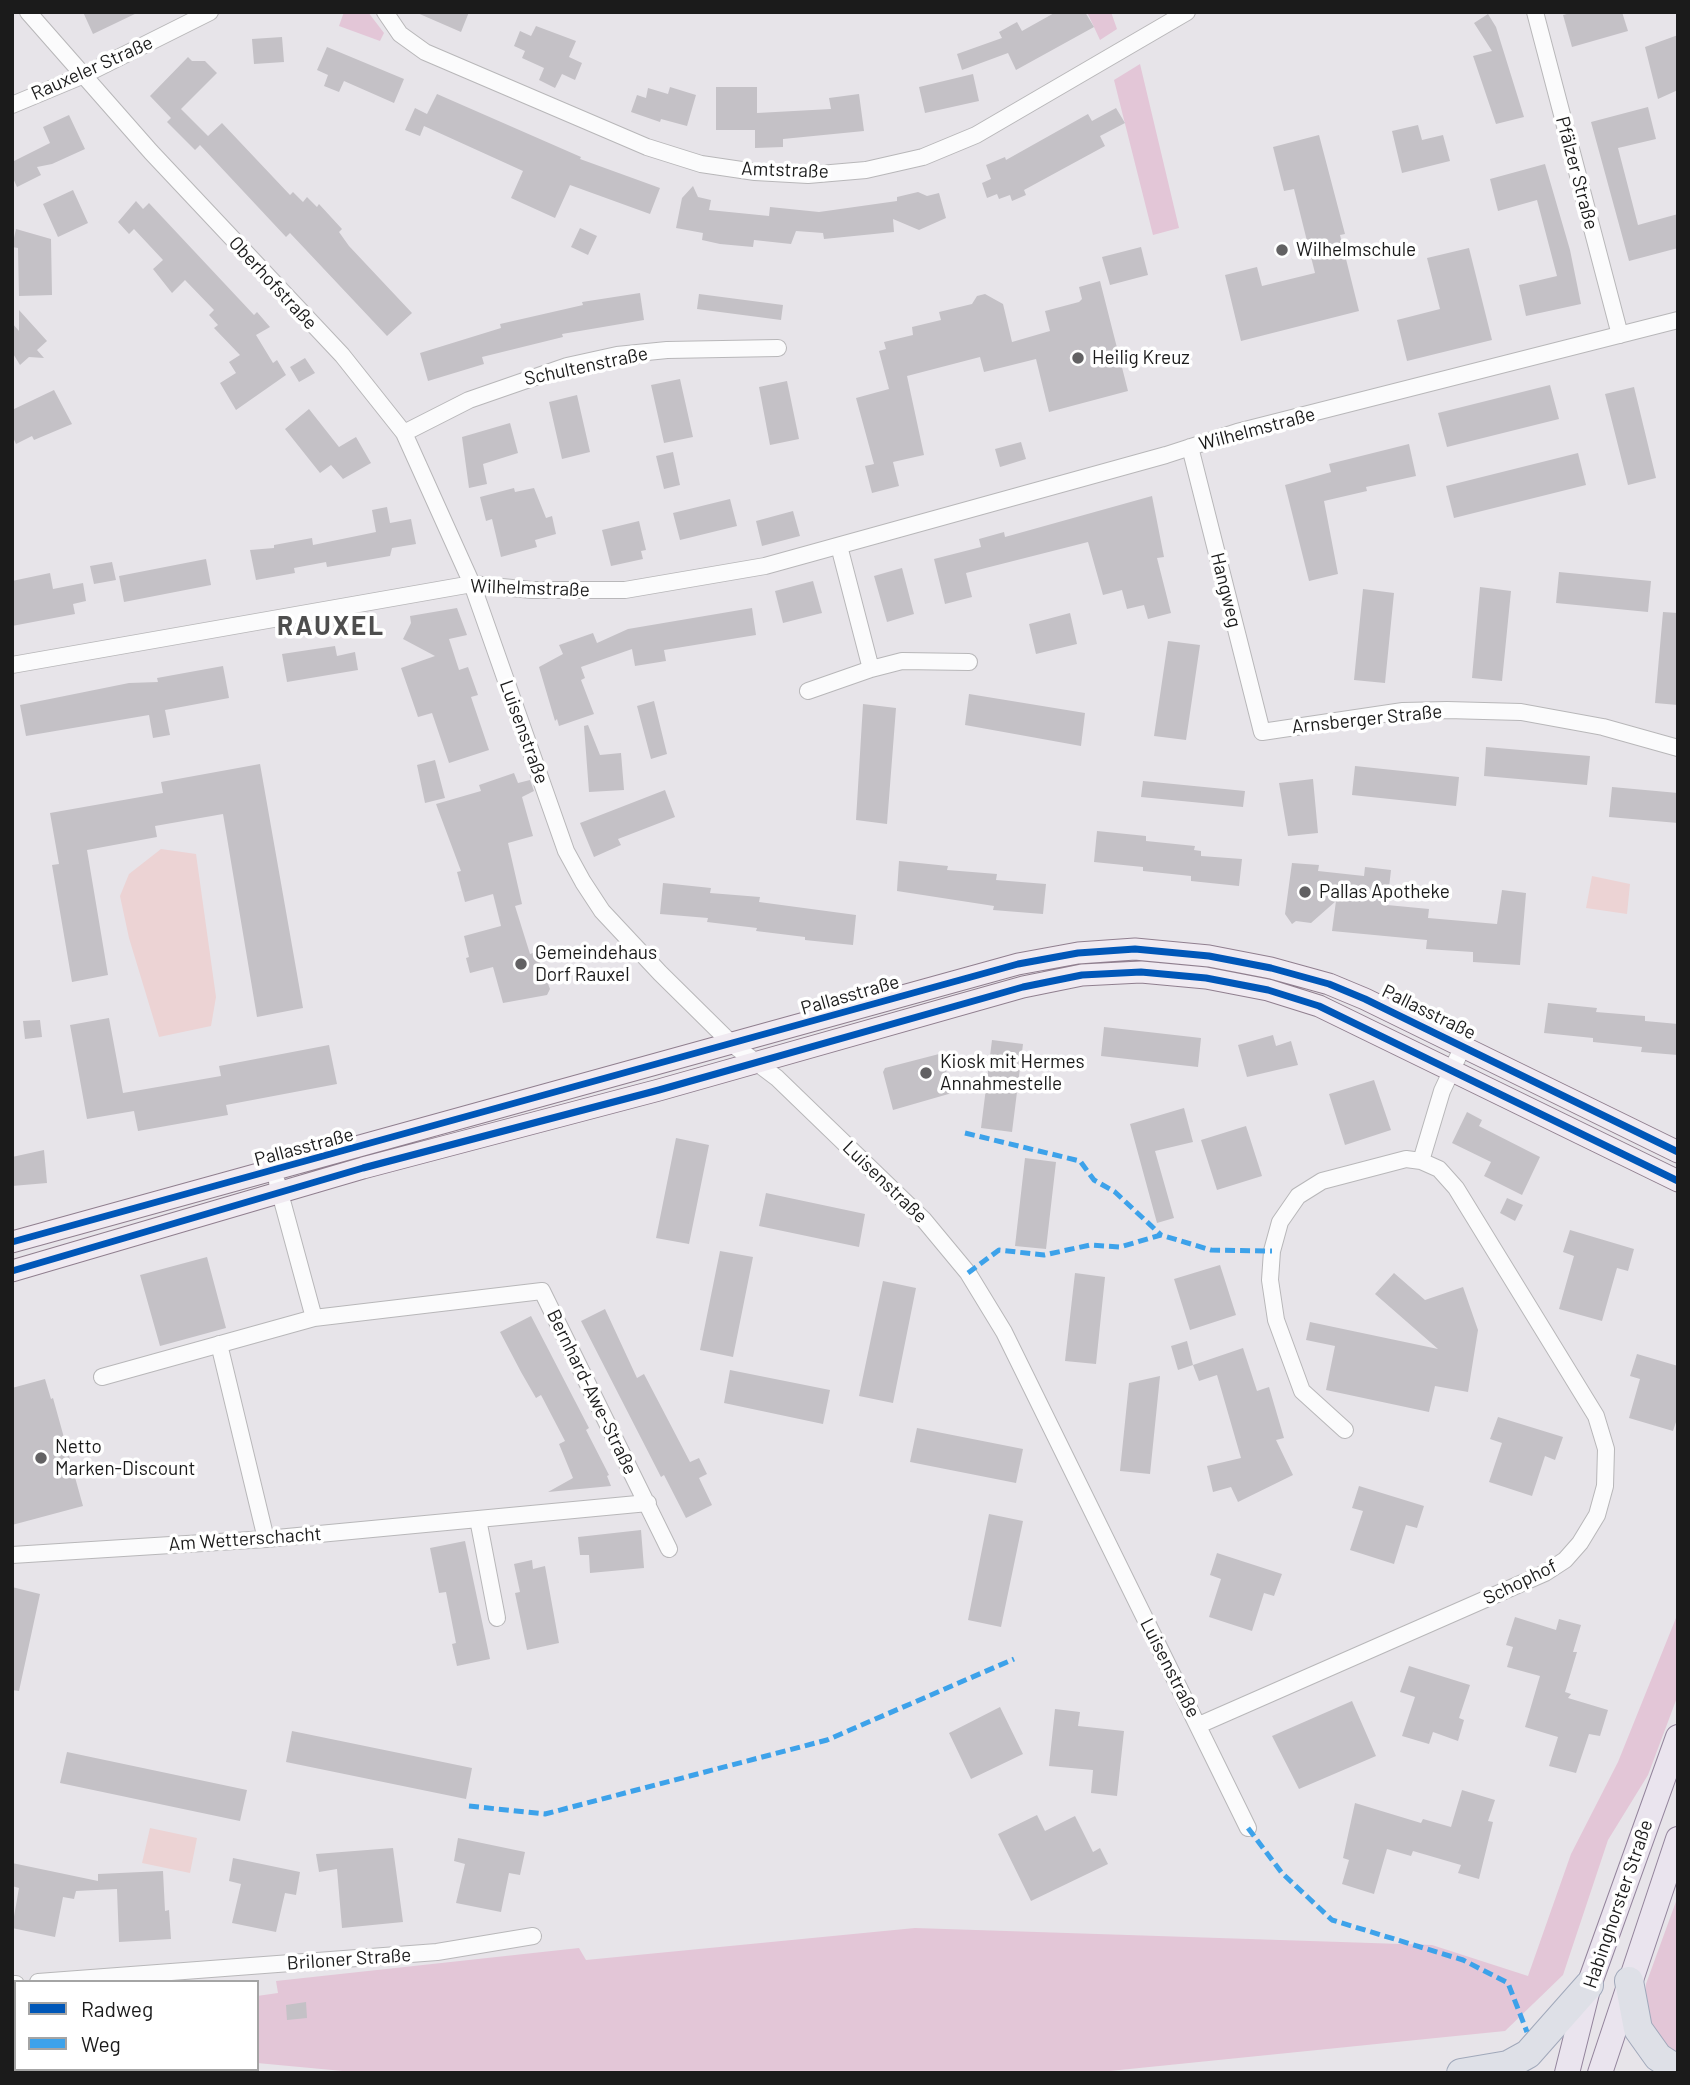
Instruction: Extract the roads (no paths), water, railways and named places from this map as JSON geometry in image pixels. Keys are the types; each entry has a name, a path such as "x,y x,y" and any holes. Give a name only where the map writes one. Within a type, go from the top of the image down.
{"highway":[{"path":"1629,1981 1638,2029 1658,2057 1678,2070"},
{"path":"1461,2073 1508,2065 1528,2054 1589,1985"}],"main road":[{"name":"Pallasstraße","path":"12,1242 1018,964 1077,953 1135,949 1209,956 1271,968 1329,984 1463,1046 1678,1152"},
{"name":"Pallasstraße","path":"12,1270 280,1192 1023,987 1082,975 1141,972 1206,978 1268,990 1313,1003 1678,1181"},
{"name":"Habinghorster Straße","path":"1567,2073 1589,1985 1678,1737"},
{"name":"Habinghorster Straße","path":"1600,2073 1678,1839"}],"street":[{"name":"Oberhofstraße","path":"28,12 151,152 336,348 404,433 472,584"},
{"name":"Rauxeler Straße","path":"12,105 84,75 210,12"},
{"name":"Amtstraße","path":"385,12 400,34 425,52 647,147 701,164 755,172 808,175 866,170 923,157 976,135 1187,12"},
{"name":"Pfälzer Straße","path":"1535,12 1620,335"},
{"name":"Wilhelmstraße","path":"12,665 472,584 532,590 625,590 765,566 1237,432 1678,320"},
{"name":"Schultenstraße","path":"404,433 469,400 567,366 617,355 667,349 778,348"},
{"name":"Hangweg","path":"1190,447 1262,732"},
{"path":"839,546 871,669"},
{"name":"Luisenstraße","path":"472,584 566,851 583,881 602,911 628,940 732,1044 756,1061 925,1220 968,1273 1004,1332 1248,1828"},
{"path":"808,691 871,669 922,659 970,662"},
{"name":"Arnsberger Straße","path":"1262,732 1403,711 1471,710 1521,712 1603,727 1678,748"},
{"path":"1345,1430 1302,1391 1276,1320 1270,1280 1272,1251 1280,1222 1298,1196 1322,1181 1406,1159 1421,1161 1452,1069 1463,1046"},
{"name":"Schophof","path":"1199,1725 1545,1573 1565,1560 1580,1543 1597,1515 1605,1486 1606,1449 1596,1416 1456,1188 1439,1169 1421,1161"},
{"path":"274,1171 314,1318"},
{"name":"Bernhard-Awe-Straße","path":"102,1377 314,1318 542,1290 670,1549"},
{"path":"219,1344 266,1539"},
{"name":"Am Wetterschacht","path":"12,1555 266,1539 648,1503"},
{"path":"478,1519 497,1618"},
{"name":"Briloner Straße","path":"65,1980 437,1952 533,1936"}],"place":[{"name":"Wilhelmschule","path":"1282,250"},
{"name":"Heilig Kreuz","path":"1078,358"},
{"name":"Pallas Apotheke","path":"1305,892"},
{"name":"Gemeindehaus Dorf Rauxel","path":"521,964"},
{"name":"Kiosk mit Hermes Annahmestelle","path":"926,1073"},
{"name":"Netto Marken-Discount","path":"41,1458"}],"district":[{"name":"RAUXEL","path":"331,626"}]}
